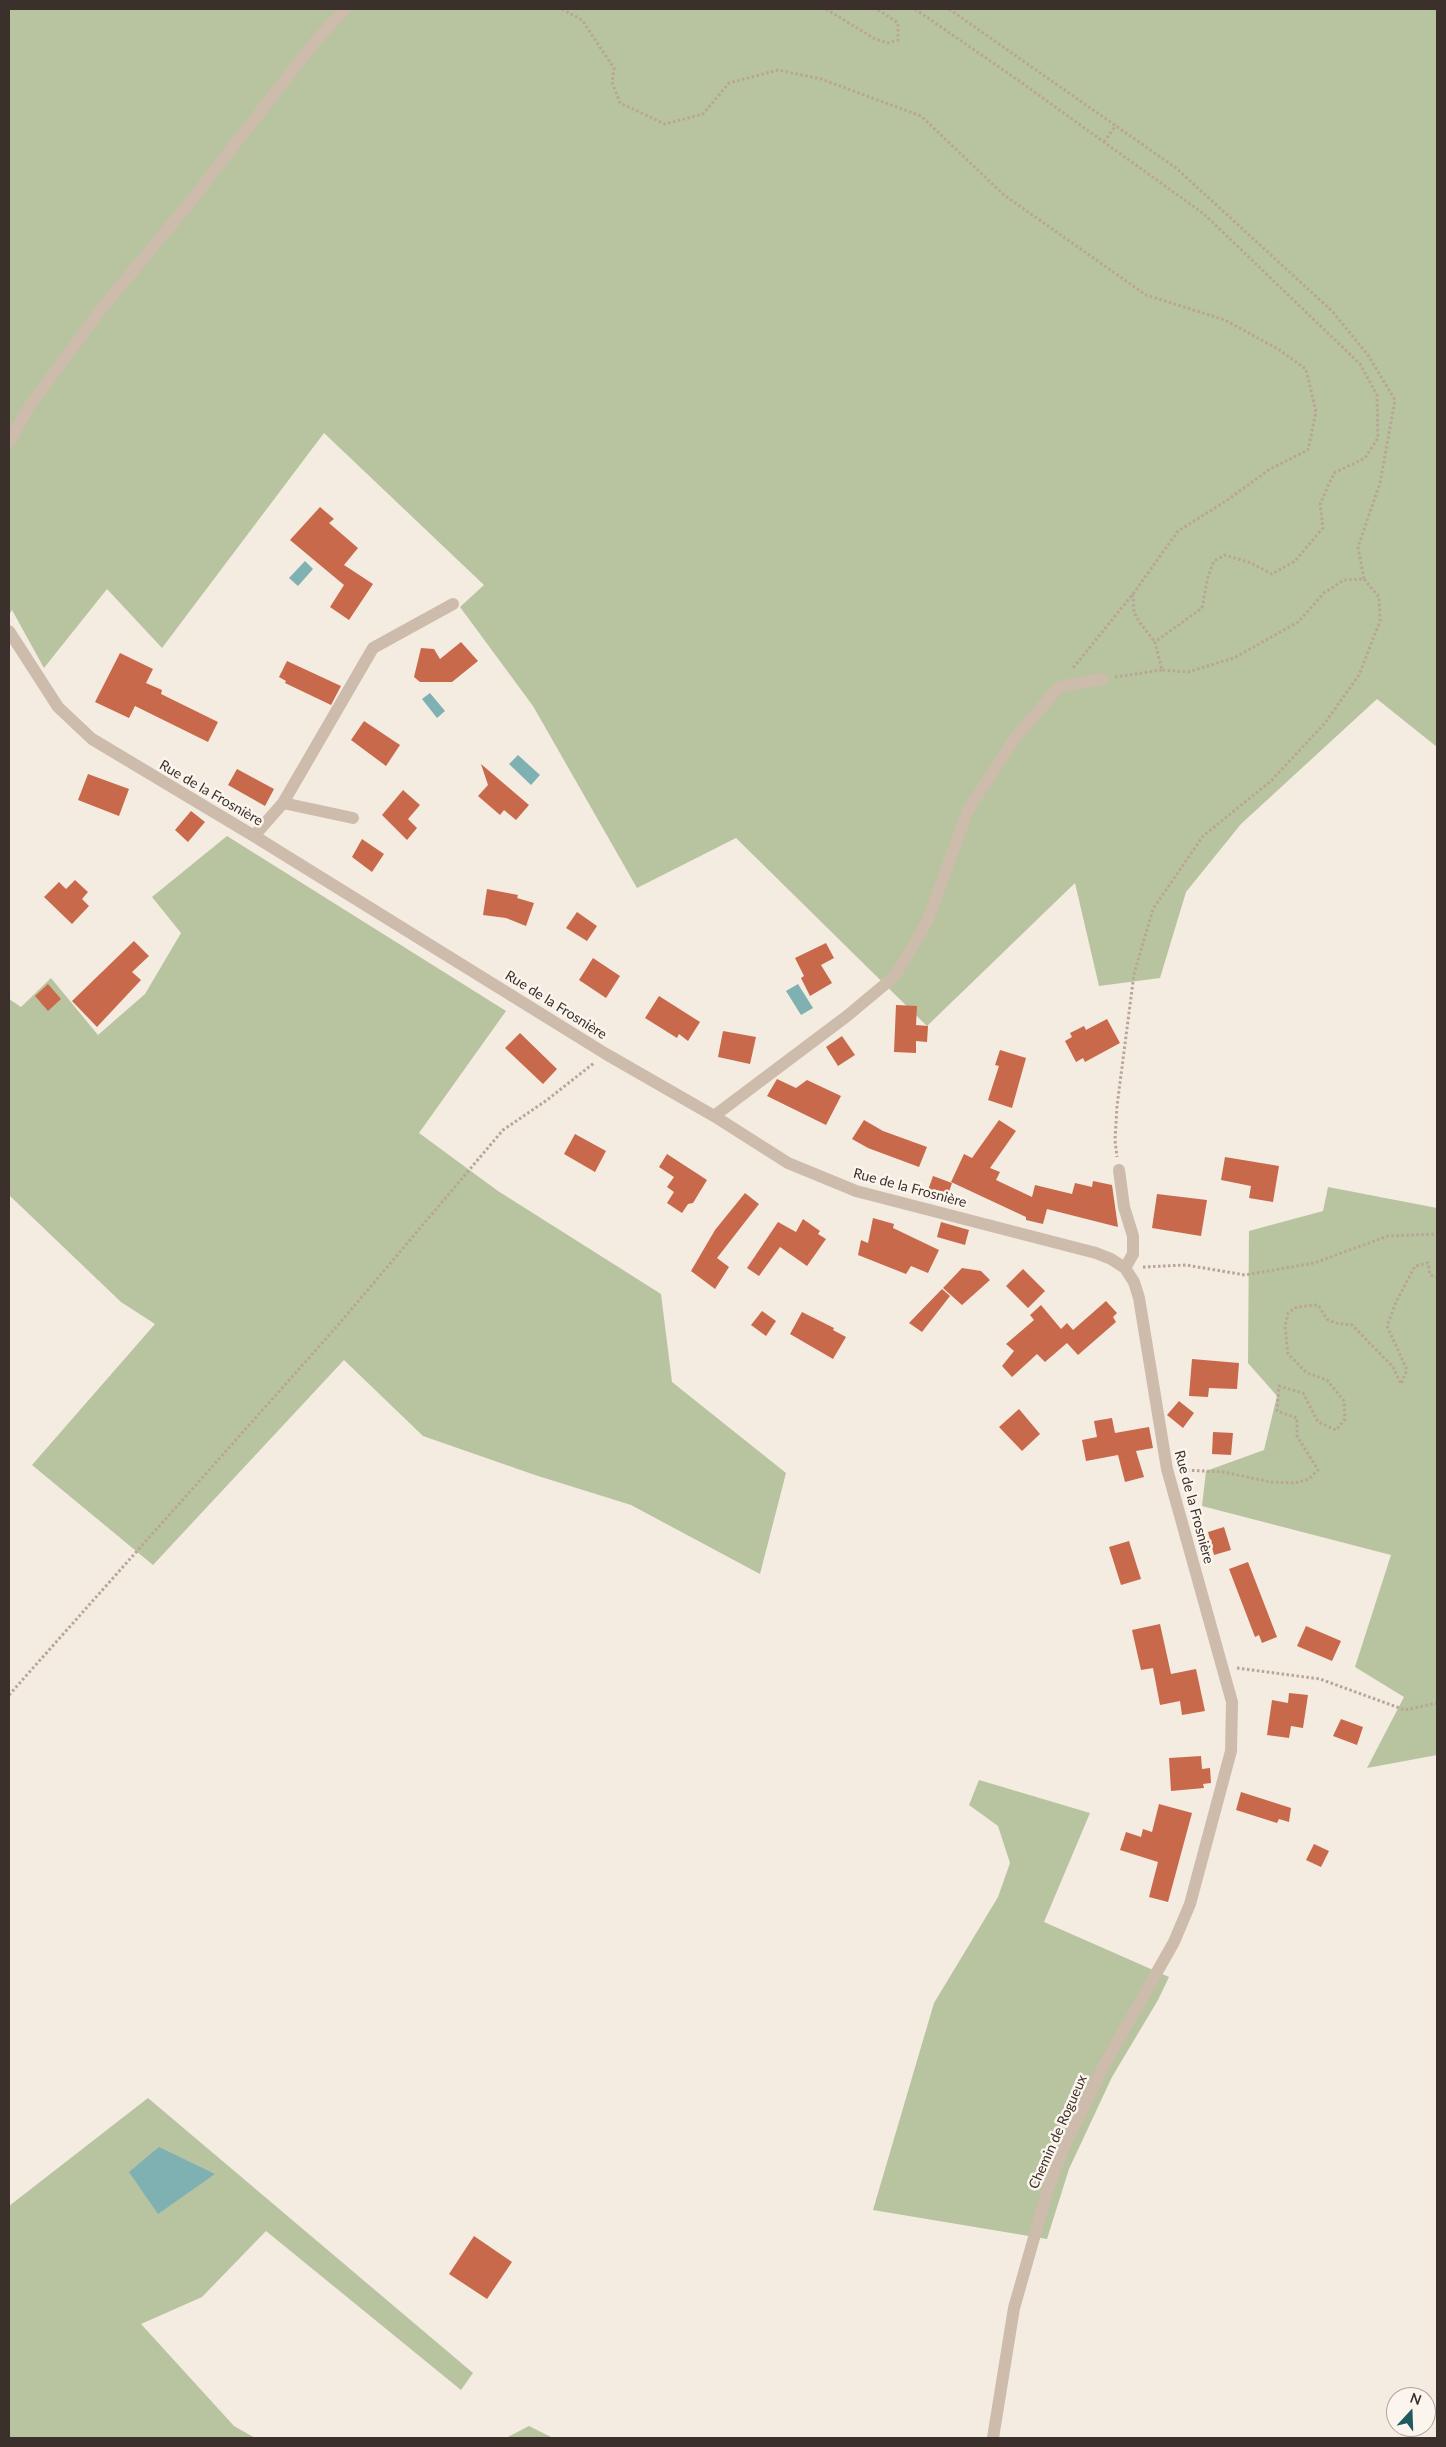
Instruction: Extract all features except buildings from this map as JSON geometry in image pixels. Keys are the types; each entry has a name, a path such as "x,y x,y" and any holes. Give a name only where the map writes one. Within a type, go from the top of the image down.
{"street":[{"path":"9,443 28,408 102,308 187,206 313,44 345,9"},
{"path":"254,836 283,803 373,648 453,604"},
{"name":"Rue de la Frosnière","path":"9,631 58,707 92,740 254,836 606,1054 714,1116 788,1163 856,1191 1096,1253 1111,1259 1124,1268 1134,1282 1139,1298 1166,1469 1224,1667 1232,1702 1232,1751 1190,1904 1174,1942"},
{"path":"714,1116 847,1016 895,976 927,922 968,810 1015,738 1059,687 1102,679"},
{"path":"283,803 353,818"},
{"path":"1119,1170 1124,1207 1133,1236 1133,1254 1124,1268"},
{"name":"Chemin de Rogueux","path":"993,2438 1014,2308 1046,2192 1064,2147 1103,2067 1174,1942"}],"path":[{"path":"562,9 582,20 614,68 612,82 620,103 665,124 703,114 729,84 778,70 821,79 921,116 1004,195 1146,295 1225,320 1278,349 1306,369 1316,412 1308,450 1270,469 1226,501 1178,531 1133,594 1059,687"},
{"path":"826,9 875,39 888,42 898,40 898,23 877,9"},
{"path":"915,9 1204,214 1360,364 1377,395 1378,438 1365,458 1334,474 1320,504 1323,528 1295,561 1272,574 1251,563 1225,555 1214,561 1208,576 1202,608 1156,642"},
{"path":"949,9 1176,168 1332,311 1368,355 1395,400 1380,483 1358,547 1364,580 1379,597 1380,621 1359,675 1325,723 1271,781 1203,836 1153,909 1134,974 1117,1106 1115,1140 1119,1170"},
{"path":"1104,142 1116,125"},
{"path":"1102,679 1162,670 1188,672 1234,658 1298,622 1324,593 1344,580 1364,580"},
{"path":"1133,594 1134,612 1140,623 1156,642 1162,670"},
{"path":"9,1695 339,1324 503,1130 547,1100 606,1054"},
{"path":"1124,1268 1186,1265 1245,1275 1314,1263 1388,1236 1432,1232 1437,1234"},
{"path":"1166,1469 1223,1472 1270,1482 1295,1483 1309,1480 1318,1470 1297,1436 1297,1418 1277,1411 1279,1386 1303,1393 1318,1422 1336,1430 1345,1419 1344,1400 1327,1380 1307,1373 1288,1354 1285,1326 1288,1313 1297,1307 1318,1305 1327,1320 1352,1325 1393,1367 1401,1384 1407,1370 1387,1326 1396,1302 1415,1266 1428,1263 1430,1275 1437,1277"},
{"path":"1224,1667 1256,1669 1320,1680 1405,1710 1437,1703"}],"green space":[{"path":"9,9 1437,9 1437,747 1377,699 1241,824 1186,892 1160,978 1099,986 1075,883 927,1026 736,838 637,888 533,706 460,607 484,585 324,433 162,648 107,589 44,668 12,610 9,615"},
{"path":"227,836 506,1011 419,1133 498,1191 661,1294 672,1382 786,1473 760,1574 631,1505 535,1475 423,1436 344,1360 153,1565 32,1465 155,1324 121,1302 9,1195 9,999 21,1007 51,978 98,1035 145,994 181,933 152,897"},
{"path":"1328,1187 1437,1208 1437,1755 1367,1768 1404,1697 1355,1667 1391,1555 1202,1506 1206,1471 1264,1450 1277,1396 1248,1363 1249,1231 1323,1211"},
{"path":"979,1780 1090,1813 1044,1922 1169,1977 1158,2000 1112,2077 1069,2169 1047,2239 873,2210 934,2003 998,1897 1010,1863 998,1826 969,1805"},
{"path":"148,2098 473,2373 461,2390 266,2231 202,2297 141,2324 234,2426 255,2438 9,2438 9,2206"},
{"path":"529,2426 553,2438 506,2438"}],"water":[{"path":"305,561 313,569 298,586 289,578"},
{"path":"430,693 445,711 437,718 422,699"},
{"path":"518,755 540,775 531,785 509,764"},
{"path":"798,984 813,1008 801,1015 786,991"},
{"path":"159,2147 215,2174 158,2214 129,2172"}]}
